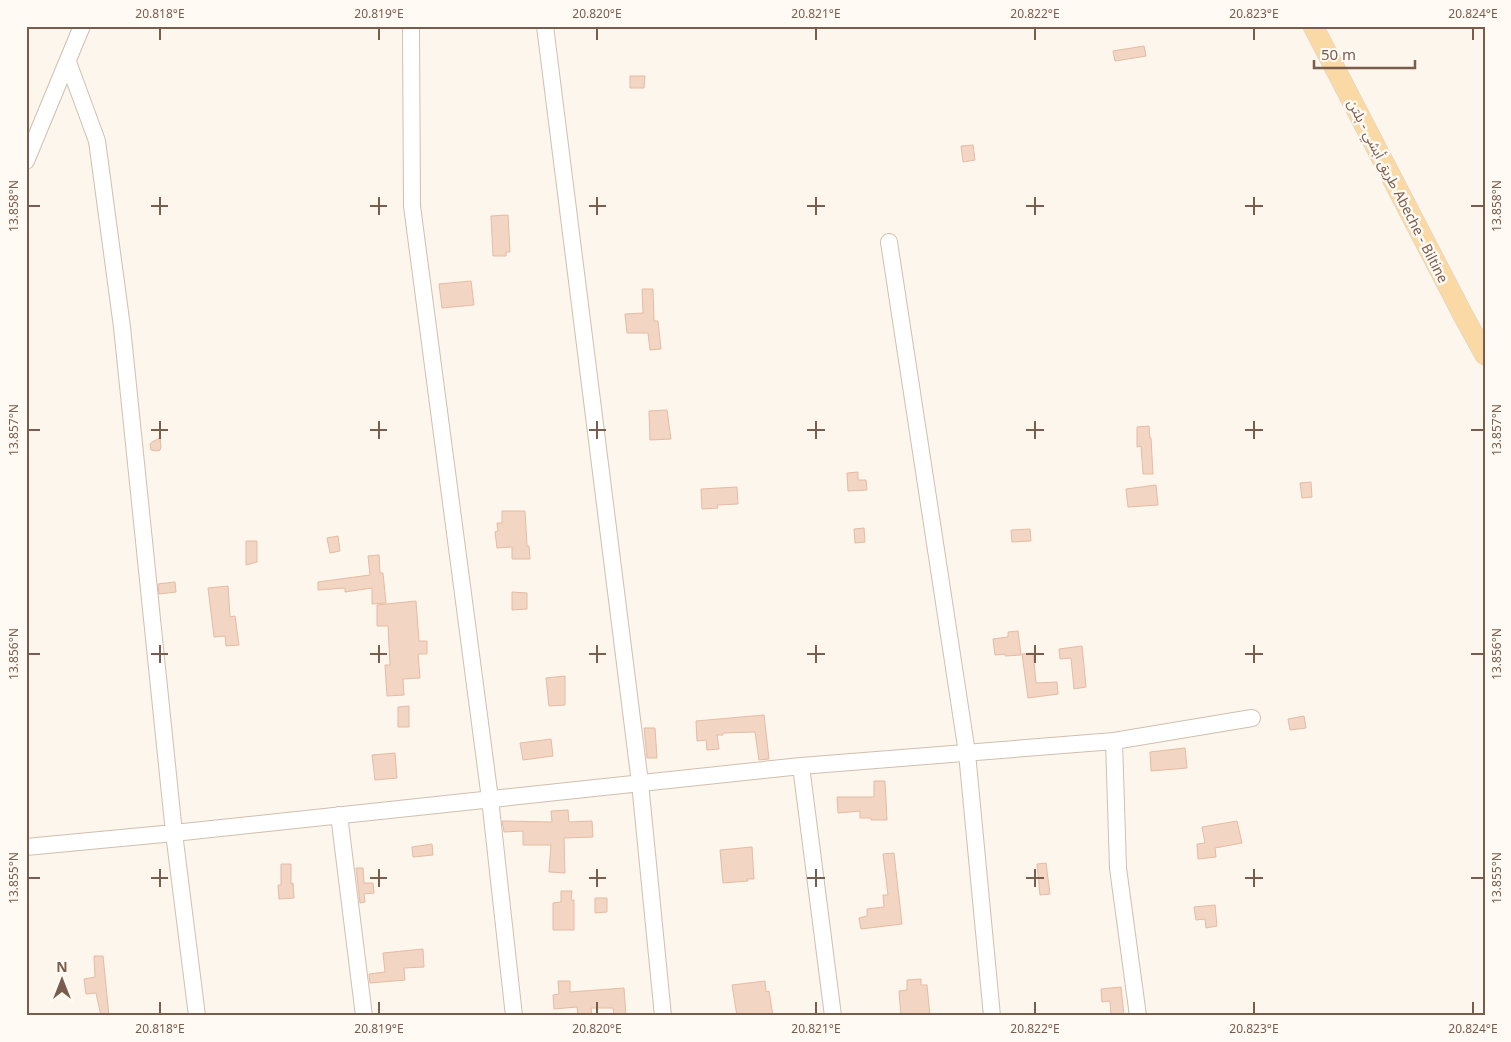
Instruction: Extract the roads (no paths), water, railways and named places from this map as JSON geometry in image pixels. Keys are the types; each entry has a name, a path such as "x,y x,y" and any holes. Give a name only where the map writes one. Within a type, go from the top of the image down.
{"main road":[{"name":"طريق أبشي - بلتن Abeche - Biltine","path":"1313,26 1485,355"}],"street":[{"path":"26,160 82,26"},
{"path":"411,26 412,206 490,799 514,1016"},
{"path":"545,26 640,783 664,1016"},
{"path":"68,62 97,141 122,327 174,833 198,1016"},
{"path":"889,242 967,753 992,1016"},
{"path":"26,847 801,766 1114,741 1252,718"},
{"path":"1114,741 1118,868 1138,1016"},
{"path":"801,766 833,1016"},
{"path":"339,815 364,1016"}]}
